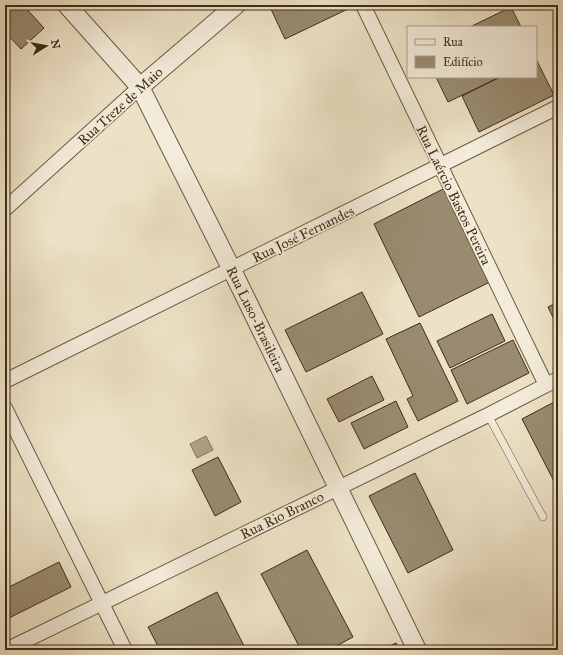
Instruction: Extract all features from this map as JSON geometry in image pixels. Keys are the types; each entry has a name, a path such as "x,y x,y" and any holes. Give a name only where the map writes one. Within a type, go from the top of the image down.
{"street":[{"name":"Rua Luso-Brasileira","path":"67,5 140,87 232,270 417,650"},
{"name":"Rua Treze de Maio","path":"5,209 140,87 236,5"},
{"name":"Rua Laércio Bastos Pereira","path":"363,5 440,166 552,382"},
{"name":"Rua José Fernandes","path":"5,381 232,270 558,107"},
{"name":"Rua Rio Branco","path":"6,650 101,602 488,415 552,382"},
{"path":"5,408 125,650"}],"lane":[{"path":"488,415 542,516"}],"shaded area":[{"path":"206,436 213,450 197,458 190,444"}],"building":[{"path":"5,5 23,5 44,28 21,49 5,32"},
{"path":"273,5 348,5 350,8 285,39 270,7"},
{"path":"511,7 520,26 472,26"},
{"path":"537,61 554,95 479,132 462,96 498,78 537,78"},
{"path":"436,78 498,78 448,102"},
{"path":"447,187 492,281 419,317 374,224"},
{"path":"362,292 383,334 306,372 285,330"},
{"path":"558,302 558,328 548,307"},
{"path":"492,314 505,341 450,368 437,341"},
{"path":"420,323 458,401 418,421 407,399 413,396 386,339"},
{"path":"513,340 529,373 467,404 451,370"},
{"path":"372,376 384,400 339,422 327,399"},
{"path":"558,400 558,489 522,419"},
{"path":"396,401 408,427 364,449 351,423"},
{"path":"218,457 241,502 215,516 192,470"},
{"path":"415,473 453,550 408,573 369,496"},
{"path":"307,550 353,637 329,650 301,650 261,574"},
{"path":"59,562 71,587 9,618 5,609 5,589"},
{"path":"217,592 246,650 160,650 148,627"},
{"path":"396,643 399,650 381,650"}]}
